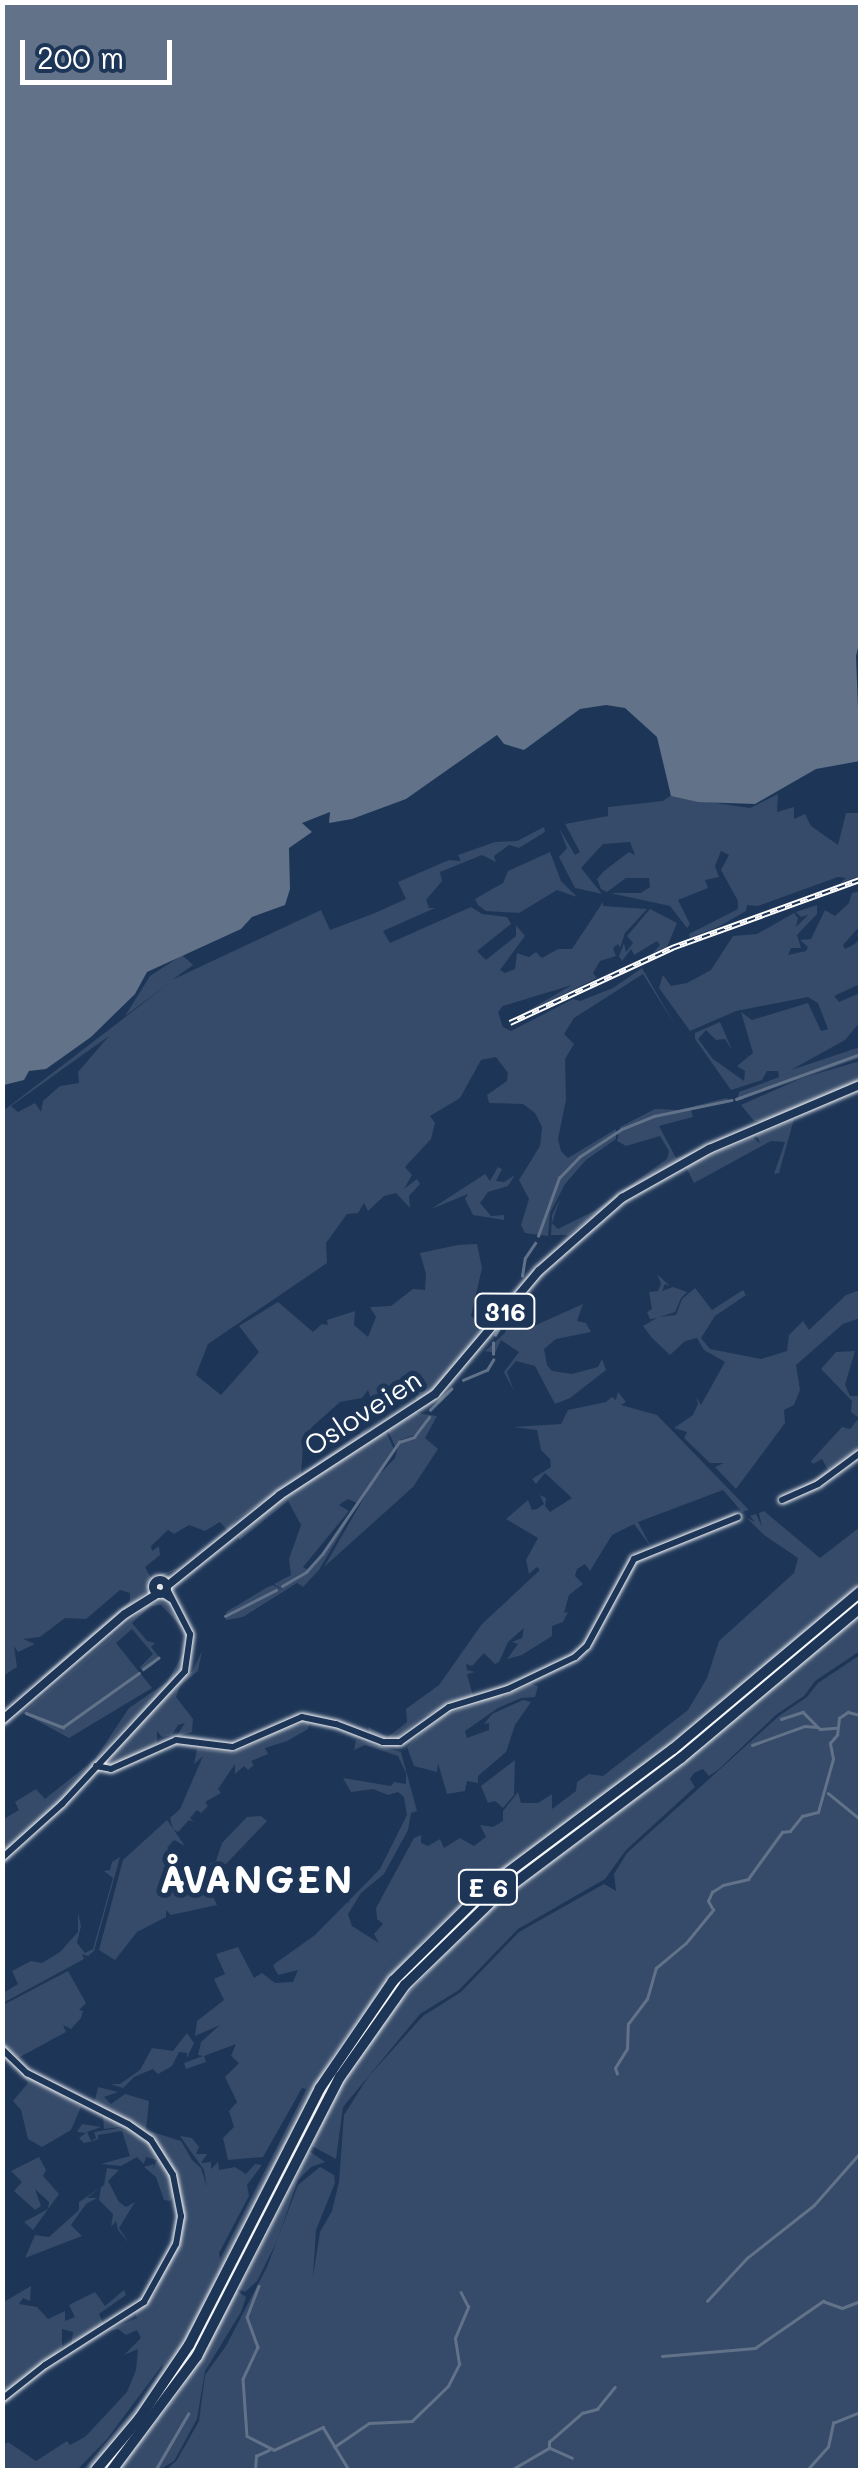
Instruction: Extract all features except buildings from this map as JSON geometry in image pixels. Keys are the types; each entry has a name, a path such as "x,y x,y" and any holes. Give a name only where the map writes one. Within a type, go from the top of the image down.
{"highway":[{"name":"E 6","path":"112,2470 182,2380 332,2065 373,2006 423,1948 487,1888 673,1748 860,1592"},
{"name":"E 6","path":"231,2280 340,2077 379,2018 432,1956 497,1896 681,1758 860,1608"},
{"name":"E 6","path":"96,2470 160,2390 225,2292"}],"main road":[{"name":"Osloveien","path":"2,1720 147,1598 163,1590 175,1576 299,1481 434,1394 539,1270 622,1198 709,1149 860,1085"}],"street":[{"path":"782,1500 818,1484 860,1453"},
{"path":"96,1766 110,1769 156,1746 181,1740 232,1746 298,1718 336,1724 382,1742 400,1742 449,1706 508,1689 575,1657 587,1646 634,1559 738,1517"},
{"path":"2,1858 58,1808 186,1668 190,1634 163,1590"},
{"path":"2,2050 28,2072 151,2140 170,2168 181,2216 176,2244 144,2302 45,2365 2,2399"}],"shaded area":[{"path":"2,3 860,3 860,640 856,656 860,761 816,769 755,804 698,802 671,796 657,737 625,708 606,705 580,709 524,750 504,744 497,735 406,799 352,819 329,823 330,812 302,823 312,832 289,848 290,889 285,905 252,917 241,929 147,972 135,994 91,1037 46,1069 29,1071 24,1080 4,1085"},
{"path":"778,794 777,812 794,807 794,819 805,814 811,826 838,845 846,813 860,813 860,876 840,883 846,878 838,877 758,906 747,905 746,911 690,938 689,934 738,909 738,901 721,870 729,855 721,851 715,866 719,877 705,880 708,888 678,900 690,924 687,928 670,906 610,893 641,893 650,887 649,878 626,878 607,892 601,889 597,879 604,871 629,852 635,855 630,842 603,844 581,868 602,894 575,888 559,857 567,848 559,828 575,855 580,852 565,824 608,816 608,807 663,801 670,796 750,808"},
{"path":"544,827 545,832 519,848 509,845 494,856 496,862 482,855 440,872 442,881 426,900 429,908 435,908 383,931 390,943 471,907 482,914 507,917 511,924 477,951 486,960 516,936 516,925 525,936 500,970 505,973 515,969 517,953 529,957 536,952 542,958 558,949 572,949 603,902 603,906 647,909 625,933 620,948 618,944 613,948 616,956 600,961 593,973 597,978 510,1021 572,985 503,1006 498,1012 503,1027 511,1031 573,999 580,1001 613,988 642,968 675,1025 643,974 574,1018 564,1034 574,1044 565,1059 566,1100 558,1139 561,1151 568,1158 616,1129 616,1139 586,1160 565,1184 550,1213 548,1236 525,1233 521,1225 529,1199 519,1180 540,1146 542,1127 535,1113 523,1104 489,1103 487,1095 507,1081 508,1073 496,1057 481,1060 460,1098 430,1116 435,1123 431,1139 405,1167 412,1175 404,1189 417,1179 420,1184 409,1196 410,1208 396,1193 384,1196 368,1211 364,1203 358,1213 347,1214 326,1243 327,1263 208,1344 196,1375 221,1395 259,1352 239,1326 278,1302 313,1332 322,1324 328,1325 327,1320 355,1311 354,1325 368,1337 376,1317 370,1307 391,1306 413,1289 425,1290 426,1274 420,1253 458,1245 477,1244 482,1268 471,1316 487,1326 496,1316 446,1377 397,1416 417,1400 413,1392 424,1379 409,1382 405,1377 371,1399 368,1390 362,1398 340,1402 312,1427 303,1446 301,1474 369,1427 359,1439 237,1519 228,1531 220,1522 205,1531 189,1525 174,1534 168,1530 151,1546 152,1551 159,1546 160,1555 145,1567 151,1578 184,1566 153,1580 145,1593 44,1679 40,1678 130,1601 130,1593 120,1590 86,1619 65,1618 40,1637 23,1639 35,1644 18,1652 14,1646 17,1667 3,1676 3,1111 171,982 125,1016 150,976 182,955 193,965 172,980 321,910 330,930 375,913 406,899 398,882 449,860 461,861 458,855 495,842 517,841","holes":["109,1036 78,1072 79,1083 60,1086 43,1101 41,1112 35,1103 18,1112 11,1106"]},
{"path":"550,852 561,881 577,897 557,890 519,913 486,911 478,905 475,899 503,883 508,871"},
{"path":"860,891 860,926 843,945 845,949 853,945 859,940 857,934 860,935 860,984 834,996 839,1002 860,993 860,1022 845,1040 791,1070 860,1047 860,1058 745,1098 743,1095 744,1099 737,1101 739,1092 779,1077 778,1071 767,1071 762,1080 731,1090 695,1039 695,1033 720,1022 732,1050 725,1039 716,1040 706,1030 698,1039 713,1059 744,1081 745,1071 737,1066 753,1053 741,1012 752,1020 808,1003 821,1031 828,1029 818,1003 808,997 736,1011 690,1031 659,988 663,975 671,986 687,983 711,970 733,936 757,934 794,913 798,918 796,927 808,915 801,917 796,912 817,905 817,914 797,935 801,948 791,948 788,955 806,951 808,947 800,940 811,939 825,910 835,916 849,903 852,893"},
{"path":"650,909 677,923 667,947 653,953 660,945 657,941 634,955 631,949 622,961 619,956 624,943 626,952 633,943 627,936"},
{"path":"860,1061 860,1082 763,1122 754,1121 741,1105 802,1078"},
{"path":"726,1098 732,1102 691,1110 693,1117 659,1126 676,1158 712,1144 642,1181 568,1235 551,1235 552,1215 560,1199 552,1223 558,1229 594,1211 667,1159 669,1151 660,1136 626,1146 617,1141 620,1127 655,1109 679,1110"},
{"path":"794,1119 779,1173 774,1174 785,1142 771,1141 694,1183 685,1165 753,1138 760,1143 757,1136"},
{"path":"498,1167 502,1169 496,1181 504,1182 515,1175 508,1186 488,1192 480,1203 491,1216 504,1215 504,1220 473,1215 465,1199 468,1194 431,1209 485,1174 490,1181"},
{"path":"657,1274 670,1286 665,1284 662,1291 673,1287 687,1292 681,1298 675,1312 660,1317 676,1315 682,1299 695,1288 712,1310 743,1290 746,1295 715,1316 701,1338 710,1349 761,1359 787,1351 789,1335 803,1321 809,1330 846,1295 860,1290 860,1318 843,1324 796,1365 800,1390 794,1405 784,1410 785,1423 736,1489 715,1467 724,1463 710,1463 684,1438 687,1432 674,1428 693,1415 698,1404 696,1397 701,1405 725,1362 704,1350 697,1338 685,1341 670,1355 652,1338 643,1326 657,1318 650,1319 647,1312 652,1309 649,1292 658,1291 661,1284"},
{"path":"583,1304 577,1321 586,1323 591,1332 556,1339 544,1349 547,1365 552,1371 572,1374 598,1367 602,1359 606,1370 570,1398 555,1404 535,1366 516,1361 507,1372 514,1391 504,1372 519,1352 501,1340 495,1353 485,1351 505,1333 511,1312 518,1327 525,1330"},
{"path":"855,1351 845,1385 850,1396 860,1396 860,1449 814,1483 791,1494 828,1470 822,1459 813,1464 811,1461 842,1427 850,1429 859,1418 851,1412 852,1401 821,1369 836,1352"},
{"path":"618,1392 626,1402 621,1405 657,1415 749,1510 742,1512 723,1490 638,1522 651,1547 634,1524 612,1535 590,1571 585,1564 577,1569 575,1576 583,1584 569,1595 564,1613 568,1612 563,1622 552,1626 552,1636 522,1655 507,1659 518,1644 512,1642 522,1638 524,1628 508,1642 499,1662 495,1664 484,1653 472,1666 466,1664 467,1670 475,1672 467,1674 473,1696 422,1717 397,1738 384,1737 369,1732 368,1727 388,1737 407,1722 406,1709 439,1685 482,1624 540,1570 537,1567 529,1574 526,1560 538,1538 506,1519 528,1500 532,1510 537,1509 544,1504 540,1495 546,1498 545,1506 550,1512 572,1498 545,1473 536,1484 532,1479 551,1467 550,1459 541,1450 537,1430 513,1427 561,1424 568,1410 606,1402 612,1397 616,1400"},
{"path":"416,1413 437,1416 425,1438 438,1449 413,1487 324,1567 374,1480 395,1458 399,1443 416,1437 429,1417 415,1435 400,1440 395,1446 388,1431"},
{"path":"386,1432 394,1449 357,1503 348,1499 339,1505 349,1511 303,1567 309,1571 348,1521 319,1570 303,1587 297,1583 243,1617 226,1620 226,1612 266,1588 273,1585 283,1590 274,1584 291,1575 289,1559 301,1525 288,1501 240,1540 238,1537 255,1522 236,1532 277,1501"},
{"path":"764,1511 820,1558 860,1527 860,1585 657,1755 476,1891 424,1940 388,1980 333,2055 220,2278 216,2275 219,2280 195,2326 133,2419 90,2470 83,2470 140,2402 163,2364 107,2439 77,2470 3,2470 2,2446 8,2442 36,2461 67,2441 70,2445 85,2437 127,2392 136,2370 138,2349 124,2355 141,2338 137,2330 126,2335 118,2329 107,2331 137,2318 135,2313 154,2294 180,2239 181,2196 171,2163 143,2130 94,2104 98,2087 118,2092 104,2097 111,2104 125,2094 149,2101 146,2130 181,2141 201,2168 207,2187 204,2170 180,2136 192,2138 199,2147 196,2154 207,2154 201,2163 211,2162 211,2169 218,2162 219,2170 235,2167 246,2174 255,2164 262,2165 247,2185 249,2196 219,2253 220,2259 304,2094 306,2089 302,2088 263,2157 228,2160 223,2138 234,2127 229,2111 237,2102 225,2077 239,2063 231,2056 236,2044 204,2056 206,2062 186,2069 184,2063 203,2056 198,2055 201,2042 220,2025 195,2036 197,2021 224,2000 214,1979 225,1974 216,1954 238,1947 254,1978 262,1973 275,1983 293,1982 298,1970 278,1975 273,1965 315,1935 380,1869 407,1815 404,1797 398,1792 388,1795 373,1789 351,1792 343,1778 391,1786 394,1782 406,1784 406,1773 398,1756 365,1745 354,1750 356,1740 401,1752 417,1811 411,1813 408,1830 384,1874 361,1893 348,1914 352,1926 379,1943 374,1934 383,1924 377,1919 376,1908 414,1838 421,1835 421,1843 428,1846 440,1839 444,1848 460,1838 474,1846 486,1837 480,1825 493,1827 503,1821 503,1811 518,1792 521,1803 538,1803 552,1794 552,1809 576,1791 577,1782 589,1774 603,1776 688,1710 707,1678 719,1641 794,1573 798,1558 747,1518 755,1522 750,1516 756,1514 762,1527 759,1513"},
{"path":"860,1596 860,1603 695,1742 503,1887 440,1943 362,2036 291,2157 311,2110 391,1989 462,1914"},
{"path":"160,1601 167,1604 186,1632 161,1605 151,1606 132,1623 147,1641 155,1643 151,1647 159,1657 154,1664 143,1672 140,1667 153,1654 132,1629 116,1643 152,1688 69,1738 23,1713 147,1606"},
{"path":"860,1614 860,1651 815,1681 804,1696 777,1714 719,1769 709,1776 703,1769 694,1773 690,1779 695,1787 626,1850 605,1879 518,1929 459,1990 420,2014 343,2107 336,2159 312,2146 338,2089 389,2013 488,1910 674,1770"},
{"path":"187,1647 185,1663 167,1689 119,1733 63,1800 3,1854 2,1820 19,1810 15,1802 36,1789 45,1799 95,1759 129,1708 167,1682"},
{"path":"202,1651 198,1671 180,1686 176,1697 193,1719 192,1732 176,1737 185,1723 178,1725 172,1735 162,1737 157,1731 157,1743 118,1764 104,1764 133,1727 188,1671 192,1672"},
{"path":"860,1655 860,2470 166,2470 177,2460 199,2421 205,2375 226,2346 267,2267 298,2185 320,2167 334,2175 335,2183 316,2230 313,2277 320,2232 332,2211 339,2182 344,2115 368,2077 423,2016 461,1992 519,1932 604,1884 616,1891 614,1874 627,1853 779,1716"},
{"path":"531,1684 538,1686 535,1697 521,1698 498,1708 465,1731 467,1738 489,1730 489,1723 484,1724 492,1714 523,1700 531,1702 515,1725 506,1752 478,1776 478,1783 467,1781 465,1791 447,1794 438,1763 437,1772 414,1766 407,1747 429,1727 447,1714 489,1700 457,1707 427,1724 435,1717 456,1706 504,1693 501,1698"},
{"path":"309,1723 308,1729 287,1741 265,1748 268,1754 251,1761 254,1765 248,1770 244,1766 235,1774 235,1764 218,1789 221,1793 205,1802 208,1806 190,1818 194,1822 189,1820 178,1832 173,1829 170,1818 180,1809 203,1756 194,1764 197,1749 234,1753 290,1726"},
{"path":"515,1760 514,1795 503,1808 495,1801 488,1803 481,1786"},
{"path":"261,1816 267,1821 207,1884 217,1905 171,1915 166,1910 166,1917 137,1932 115,1960 99,1950 123,1860 167,1820 185,1846 174,1840 167,1848 186,1866 186,1873 180,1872 172,1882 185,1887 195,1870 216,1861 222,1843 247,1817"},
{"path":"120,1857 94,1951 88,1956 82,1954 84,1959 3,2003 3,1993 18,1984 12,1971 31,1961 42,1963 60,1952 78,1932 78,1913 81,1926 77,1943 85,1953 93,1949 113,1878 104,1871 110,1870 112,1862"},
{"path":"68,1971 86,2003 79,2010 83,2011 81,2018 71,2029 63,2025 66,2032 18,2058 3,2045 3,2005"},
{"path":"187,2033 194,2043 187,2058 187,2053 179,2052 172,2066 158,2074 153,2069 134,2077 123,2088 110,2084 120,2084 140,2070 152,2048 173,2051"},
{"path":"17,2068 81,2107 71,2130 42,2147 28,2139 21,2110 13,2101 28,2083"},
{"path":"103,2115 138,2132 153,2145 173,2180 175,2195 170,2201 164,2200 156,2177 144,2167 154,2164 153,2169 157,2160 146,2157 144,2164 137,2157 121,2166 101,2164 130,2156 122,2131 98,2135 98,2139 91,2141 96,2138 94,2132 119,2128 139,2136 120,2127 104,2129"},
{"path":"82,2124 101,2127 87,2132 91,2141 84,2143 79,2138 86,2133 77,2132"},
{"path":"309,2151 325,2162 311,2167 298,2180 277,2241 257,2281 245,2292 239,2289"},
{"path":"39,2157 46,2170 43,2176 59,2194 33,2230 24,2222 48,2209 49,2202 35,2189 41,2206 35,2210 14,2191 22,2182 11,2171"},
{"path":"107,2168 119,2170 108,2181 119,2202 126,2207 135,2202 119,2228 129,2243 118,2230 116,2221 111,2227 113,2214 99,2200"},
{"path":"101,2187 87,2198 97,2198 86,2204 71,2225 82,2236 25,2258 35,2235 49,2237 79,2210 79,2202"},
{"path":"31,2286 30,2301 23,2298 19,2304 37,2307 48,2319 65,2311 65,2321 75,2317 69,2305 95,2292 105,2306 124,2290 126,2295 99,2314 104,2325 71,2346 73,2332 62,2329 62,2347 53,2358 3,2397 2,2303"},
{"path":"237,2291 246,2297 241,2312 205,2371 197,2419 174,2461 159,2470 119,2470 182,2388"}],"waterway":[{"path":"736,1099 860,1054"},
{"path":"538,1236 559,1178 579,1157 622,1129 654,1116 731,1100"},
{"path":"522,1276 525,1258 535,1243"},
{"path":"495,1335 506,1317"},
{"path":"493,1343 493,1354"},
{"path":"463,1380 487,1370 493,1360"},
{"path":"430,1410 451,1389"},
{"path":"282,1586 306,1572 323,1553 399,1442 414,1437 429,1417"},
{"path":"225,1616 276,1590"},
{"path":"143,1669 158,1658"},
{"path":"26,1713 63,1727 139,1673"},
{"path":"781,1719 803,1712 820,1729 836,1728"},
{"path":"617,2074 615,2068 627,2049 628,2024 647,1999 656,1968 686,1943 713,1910 708,1901 712,1892 748,1879 782,1832 790,1831 802,1816 818,1812 833,1759 830,1743 837,1735 839,1718 848,1712 860,1715"},
{"path":"752,1745 805,1726 817,1727"},
{"path":"828,1793 860,1819"},
{"path":"707,2301 747,2258 814,2205 860,2153"},
{"path":"259,2286 247,2317 258,2347 243,2379 247,2436 274,2450 323,2427 349,2470"},
{"path":"334,2447 369,2423 412,2421 448,2386 459,2364 455,2338 468,2307 461,2293"},
{"path":"662,2356 755,2348 823,2301 842,2308 860,2301"},
{"path":"511,2470 549,2448 549,2442 582,2413 597,2409 615,2387"},
{"path":"807,2470 828,2447 833,2423 860,2412"},
{"path":"156,2469 188,2414"},
{"path":"550,2448 572,2458"},
{"path":"255,2470 256,2456 269,2450"},
{"path":"150,2470 161,2469"}],"railway":[{"path":"510,1023 672,948 860,880"}],"district":[{"name":"ÅVANGEN","path":"257,1879"}]}
